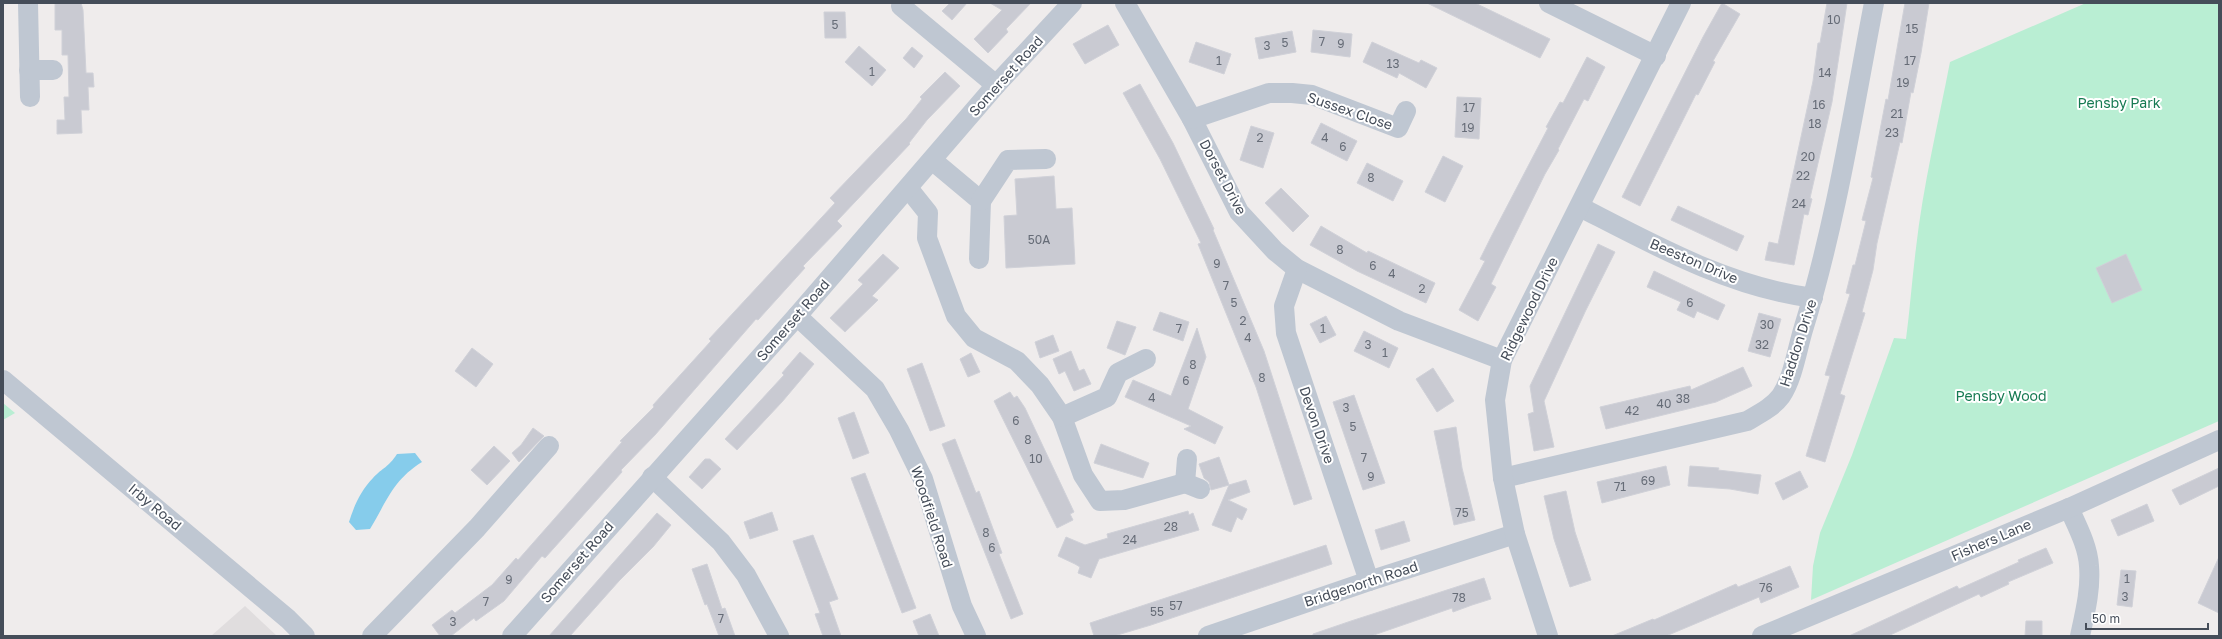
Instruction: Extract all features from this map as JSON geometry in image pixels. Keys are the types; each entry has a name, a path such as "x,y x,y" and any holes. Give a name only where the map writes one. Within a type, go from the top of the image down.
{"street":[{"path":"28,3 30,97"},
{"name":"Somerset Road","path":"512,636 652,477 797,316 996,85 1072,3"},
{"name":"Dorset Drive","path":"1125,3 1192,119 1240,212 1275,251 1297,269 1399,321 1502,360"},
{"path":"1549,3 1656,56"},
{"name":"Ridgewood Drive","path":"1548,636 1515,534 1503,478 1494,400 1502,360 1656,56 1681,3"},
{"name":"Haddon Drive","path":"1503,478 1747,422 1769,408 1781,395 1789,377 1813,298 1840,181 1874,3"},
{"path":"901,6 996,85"},
{"path":"29,70 53,70"},
{"name":"Sussex Close","path":"1192,119 1269,93 1312,95 1398,128 1406,111"},
{"path":"979,259 981,201 1008,160 1046,159"},
{"path":"932,160 981,201"},
{"path":"908,188 928,213 928,238 956,316 974,338 1017,361 1040,385 1062,417 1083,475 1100,501 1124,500 1192,486 1187,459"},
{"name":"Beeston Drive","path":"1580,207 1656,246 1723,276 1785,294 1813,298"},
{"name":"Devon Drive","path":"1297,269 1284,306 1286,333 1369,581"},
{"name":"Woodfield Road","path":"797,316 875,389 899,430 923,479 962,606 976,636"},
{"path":"1062,417 1107,397 1118,373 1146,359"},
{"name":"Irby Road","path":"3,380 288,619 305,636"},
{"name":"Fishers Lane","path":"1762,636 2069,508 2219,440"},
{"path":"372,636 472,534 549,446"},
{"path":"652,477 720,542 746,575 779,636"},
{"path":"2069,508 2084,542 2090,566 2087,605 2080,636"},
{"name":"Bridgenorth Road","path":"1208,636 1369,581 1515,534"}],"shaded area":[{"path":"245,606 277,636 211,636"}],"green space":[{"path":"2086,3 2219,3 2219,421 1811,600 1813,566 1820,533 1852,455 1894,338 1906,339 1919,225 1931,155 1950,62"},
{"path":"3,403 15,413 3,420"}],"water":[{"path":"415,453 422,462 404,476 397,484 386,500 370,529 356,530 349,522 361,493 397,454"}],"building":[{"path":"55,3 81,3 83,10 86,73 93,73 94,87 88,87 89,110 81,110 82,133 57,134 57,120 65,120 64,97 69,97 68,55 62,55 62,30 55,30"},
{"path":"950,3 967,3 952,20 942,11"},
{"path":"990,3 1031,3 1006,29 1008,32 988,53 974,39 1002,10"},
{"path":"1427,3 1475,3 1550,39 1540,58"},
{"path":"1722,3 1740,14 1713,61 1715,62 1698,95 1696,94 1640,206 1622,197 1703,37"},
{"path":"1827,3 1847,3 1832,102 1810,198 1812,199 1808,215 1804,214 1794,265 1765,260 1769,242 1778,244 1813,81 1818,43 1820,43"},
{"path":"1905,3 1929,3 1921,53 1913,93 1911,92 1902,143 1900,142 1877,243 1873,270 1862,312 1865,313 1840,394 1845,396 1825,462 1806,456 1830,376 1825,375 1850,294 1846,293 1866,221 1862,220 1873,178 1871,177 1886,99 1888,100"},
{"path":"824,12 845,12 846,38 825,38"},
{"path":"1108,25 1119,45 1085,64 1073,44"},
{"path":"1313,30 1352,34 1350,57 1311,52"},
{"path":"1292,31 1296,52 1259,59 1255,38"},
{"path":"1196,42 1231,54 1224,74 1189,62"},
{"path":"1372,42 1419,63 1421,60 1437,68 1426,88 1399,73 1397,78 1363,62"},
{"path":"859,46 886,70 872,86 845,62"},
{"path":"912,47 923,56 914,68 903,58"},
{"path":"1587,57 1605,67 1588,101 1584,99 1558,149 1559,150 1545,174 1491,284 1496,287 1478,321 1459,310 1485,261 1480,259 1548,128 1546,127 1560,102 1563,103"},
{"path":"945,72 960,86 927,120 909,143 910,144 837,221 842,226 803,266 805,268 758,320 756,319 655,435 621,470 622,472 545,558 542,556 504,601 476,621 474,618 451,636 440,636 432,625 452,610 455,613 492,585 516,558 518,560 622,442 620,441 654,407 653,405 711,341 709,339 835,203 830,198 906,119 922,99 920,97"},
{"path":"1140,84 1173,143 1214,229 1213,230 1264,351 1312,499 1294,505 1256,387 1198,244 1201,243 1160,159 1123,93"},
{"path":"1457,97 1481,98 1479,139 1455,137"},
{"path":"1321,123 1357,141 1347,161 1311,143"},
{"path":"1251,126 1274,133 1263,168 1240,160"},
{"path":"1443,156 1463,166 1445,202 1425,192"},
{"path":"1367,163 1403,181 1393,201 1357,183"},
{"path":"1054,176 1056,209 1072,208 1075,264 1006,268 1004,216 1017,215 1015,179"},
{"path":"1281,188 1309,216 1293,232 1265,203"},
{"path":"1678,206 1744,236 1737,251 1671,220"},
{"path":"1321,226 1367,253 1368,251 1435,283 1426,303 1357,271 1310,245"},
{"path":"1598,244 1615,252 1585,312 1544,401 1554,447 1534,451 1528,414 1534,412 1530,386"},
{"path":"883,254 899,268 872,296 878,300 845,332 830,318 863,284 858,280"},
{"path":"2126,254 2142,290 2112,303 2096,268"},
{"path":"1654,271 1725,305 1718,320 1697,311 1694,318 1677,310 1681,302 1647,287"},
{"path":"1160,312 1189,322 1183,341 1153,330"},
{"path":"1759,313 1781,319 1770,357 1748,351"},
{"path":"1326,316 1336,335 1320,343 1310,324"},
{"path":"1117,321 1136,327 1125,355 1107,348"},
{"path":"1197,328 1206,357 1188,409 1223,427 1215,444 1184,429 1191,426 1125,397 1133,380 1171,396"},
{"path":"1364,331 1398,348 1389,368 1354,351"},
{"path":"1053,335 1059,351 1040,358 1035,342"},
{"path":"472,348 493,364 476,387 455,371"},
{"path":"1071,351 1079,371 1084,369 1091,384 1074,391 1065,371 1059,374 1053,359"},
{"path":"800,352 814,364 782,402 737,450 725,439 784,375 782,373"},
{"path":"971,353 980,372 968,377 960,359"},
{"path":"922,363 945,426 930,431 907,369"},
{"path":"1743,367 1752,386 1716,402 1606,429 1600,407 1690,386 1691,390"},
{"path":"1433,368 1454,401 1437,412 1416,379"},
{"path":"1010,392 1014,398 1017,396 1025,408 1074,512 1070,514 1073,520 1057,528 994,401"},
{"path":"1354,395 1385,483 1363,490 1333,402"},
{"path":"854,412 869,453 853,459 838,418"},
{"path":"1456,427 1462,468 1475,520 1454,525 1434,431"},
{"path":"533,428 544,436 519,462 512,453 521,445"},
{"path":"955,439 976,493 979,491 1002,553 999,554 1023,614 1011,619 942,444"},
{"path":"1101,444 1149,463 1143,478 1094,463"},
{"path":"494,446 510,461 487,485 471,470"},
{"path":"1219,457 1229,485 1211,490 1209,482 1204,478 1199,464"},
{"path":"705,459 710,459 721,469 702,489 689,477"},
{"path":"1666,466 1670,485 1602,503 1597,482"},
{"path":"1690,466 1719,468 1718,470 1761,475 1758,494 1730,489 1688,486"},
{"path":"2219,468 2219,486 2180,505 2172,490"},
{"path":"1800,471 1808,487 1783,500 1775,483"},
{"path":"865,473 916,608 902,613 851,478"},
{"path":"1246,480 1250,492 1228,500 1247,509 1242,520 1237,517 1231,532 1212,525 1229,485"},
{"path":"1566,491 1575,532 1591,580 1570,587 1554,539 1544,496"},
{"path":"2147,504 2154,521 2118,536 2111,520"},
{"path":"1188,511 1189,515 1193,513 1199,530 1099,559 1091,578 1078,573 1080,567 1058,556 1066,537 1085,545 1108,538 1107,534"},
{"path":"772,512 778,530 750,539 744,522"},
{"path":"657,513 671,525 653,547 619,581 570,636 549,636"},
{"path":"1404,521 1410,541 1381,550 1375,530"},
{"path":"813,535 838,599 829,602 841,636 823,636 815,614 820,613 793,541"},
{"path":"1326,545 1332,564 1151,625 1114,636 1094,636 1090,623"},
{"path":"2046,548 2053,563 2008,582 2009,584 1981,597 1979,594 1888,636 1849,636 1957,586 1959,589"},
{"path":"2219,557 2219,613 2198,603"},
{"path":"707,564 722,609 725,608 735,636 719,636 707,604 705,605 692,569"},
{"path":"1790,566 1799,587 1761,603 1759,597 1666,636 1612,636 1653,619 1654,620 1736,584 1738,587"},
{"path":"2121,570 2136,571 2132,607 2117,605"},
{"path":"1484,578 1491,599 1453,612 1452,608 1371,636 1313,636 1313,634 1351,621"},
{"path":"930,614 939,636 919,636 913,621"},
{"path":"2026,621 2042,621 2042,636 2025,636"}],"park label":[{"name":"Pensby Park","path":"2119,103"},
{"name":"Pensby Wood","path":"2001,396"}]}
